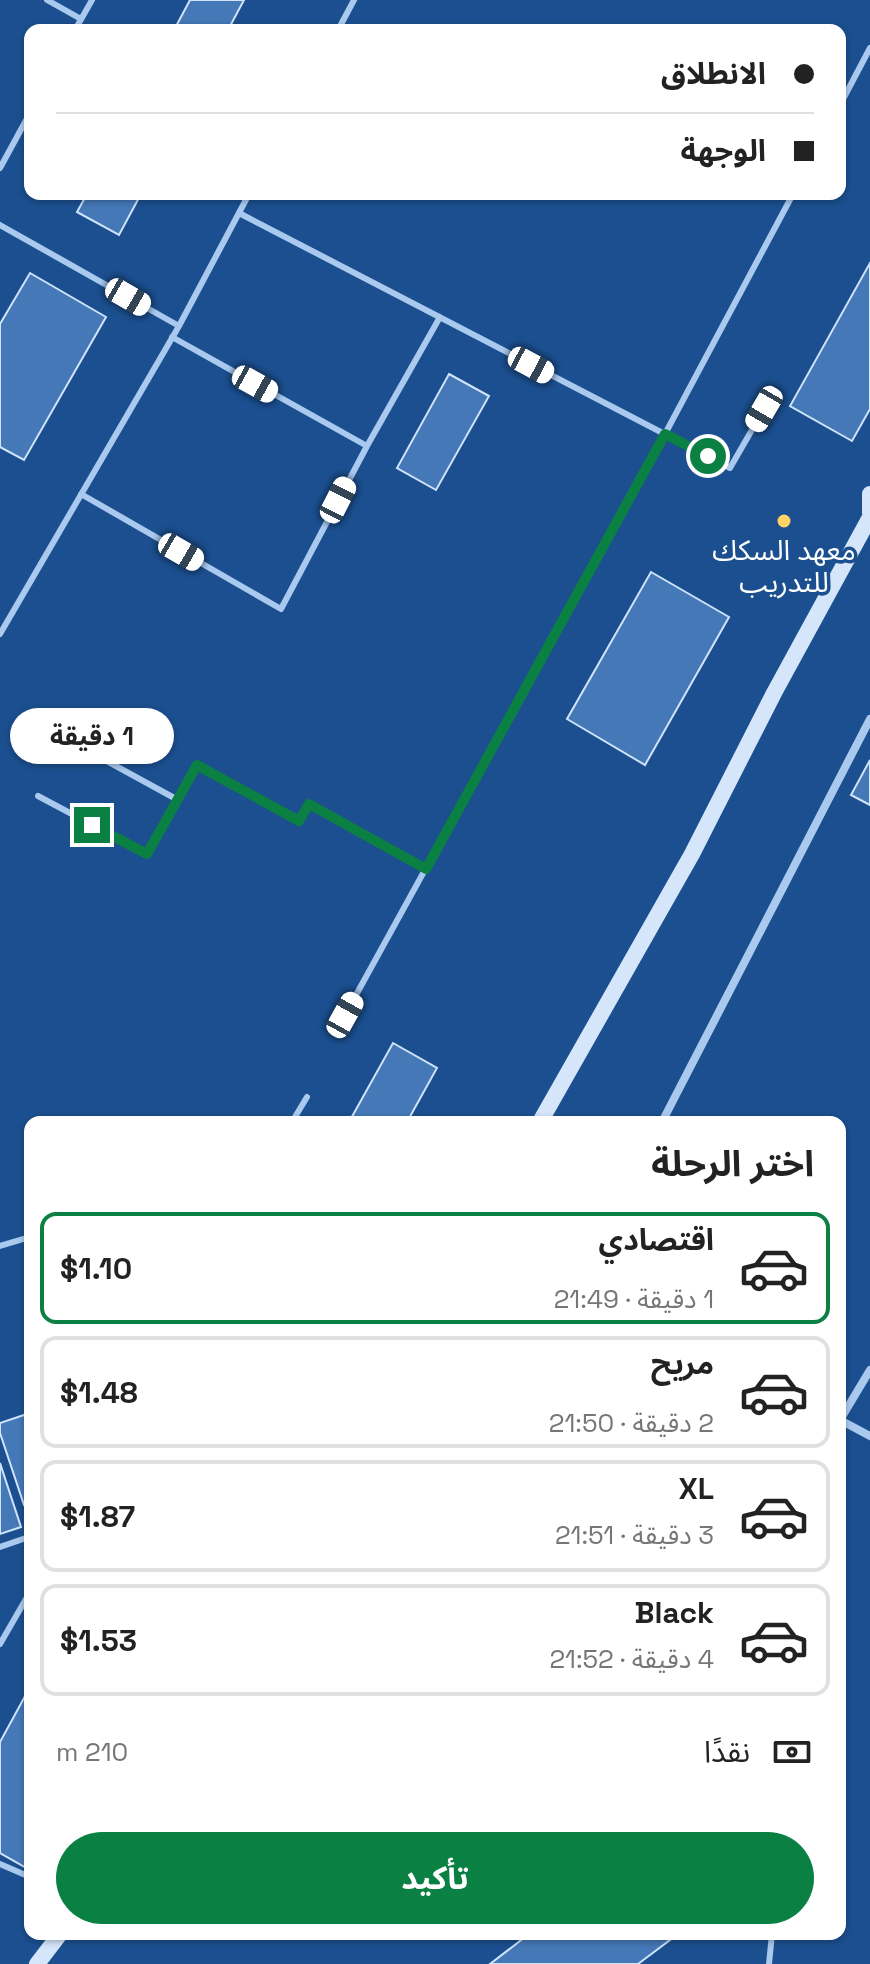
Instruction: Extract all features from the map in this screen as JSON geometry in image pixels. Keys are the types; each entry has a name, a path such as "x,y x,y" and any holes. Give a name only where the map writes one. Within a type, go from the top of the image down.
{"street":[{"path":"543,1116 692,854 870,515 870,494"},
{"path":"665,1116 870,719"},
{"path":"846,1410 870,1370"},
{"path":"846,1423 870,1436"},
{"path":"37,1964 55,1940"}],"lane":[{"path":"47,0 81,19"},
{"path":"78,24 92,0"},
{"path":"341,24 354,0"},
{"path":"846,94 870,48"},
{"path":"0,168 24,124"},
{"path":"0,634 179,326 246,200"},
{"path":"345,1015 665,434 790,200"},
{"path":"239,213 730,468 764,409"},
{"path":"0,225 179,326"},
{"path":"81,494 281,609 367,446 440,317"},
{"path":"172,337 367,446"},
{"path":"72,742 178,800"},
{"path":"38,796 147,854 197,765 299,821 309,804 426,869"},
{"path":"296,1116 307,1097"},
{"path":"0,1246 24,1239"},
{"path":"0,1547 24,1539"},
{"path":"0,1644 24,1602"},
{"path":"0,1864 24,1874"},
{"path":"769,1964 771,1940"}],"building":[{"path":"190,0 244,0 231,24 177,24"},
{"path":"84,200 138,200 119,235 77,212"},
{"path":"870,263 870,409 852,441 790,406"},
{"path":"30,273 106,317 24,460 0,447 0,324"},
{"path":"449,374 489,396 436,490 397,468"},
{"path":"651,572 729,617 645,765 567,719"},
{"path":"870,760 870,805 851,795"},
{"path":"393,1043 437,1068 410,1116 352,1116"},
{"path":"24,1415 24,1505 0,1433 0,1423"},
{"path":"0,1463 21,1527 0,1534"},
{"path":"24,1698 24,1867 0,1853 0,1742"},
{"path":"521,1940 670,1940 638,1964 490,1964"}],"place":[{"name":"معهد السكك للتدريب","path":"784,521"}],"route":[{"path":"92,825 147,854 197,765 299,821 309,804 426,869 665,434 708,456"}]}
